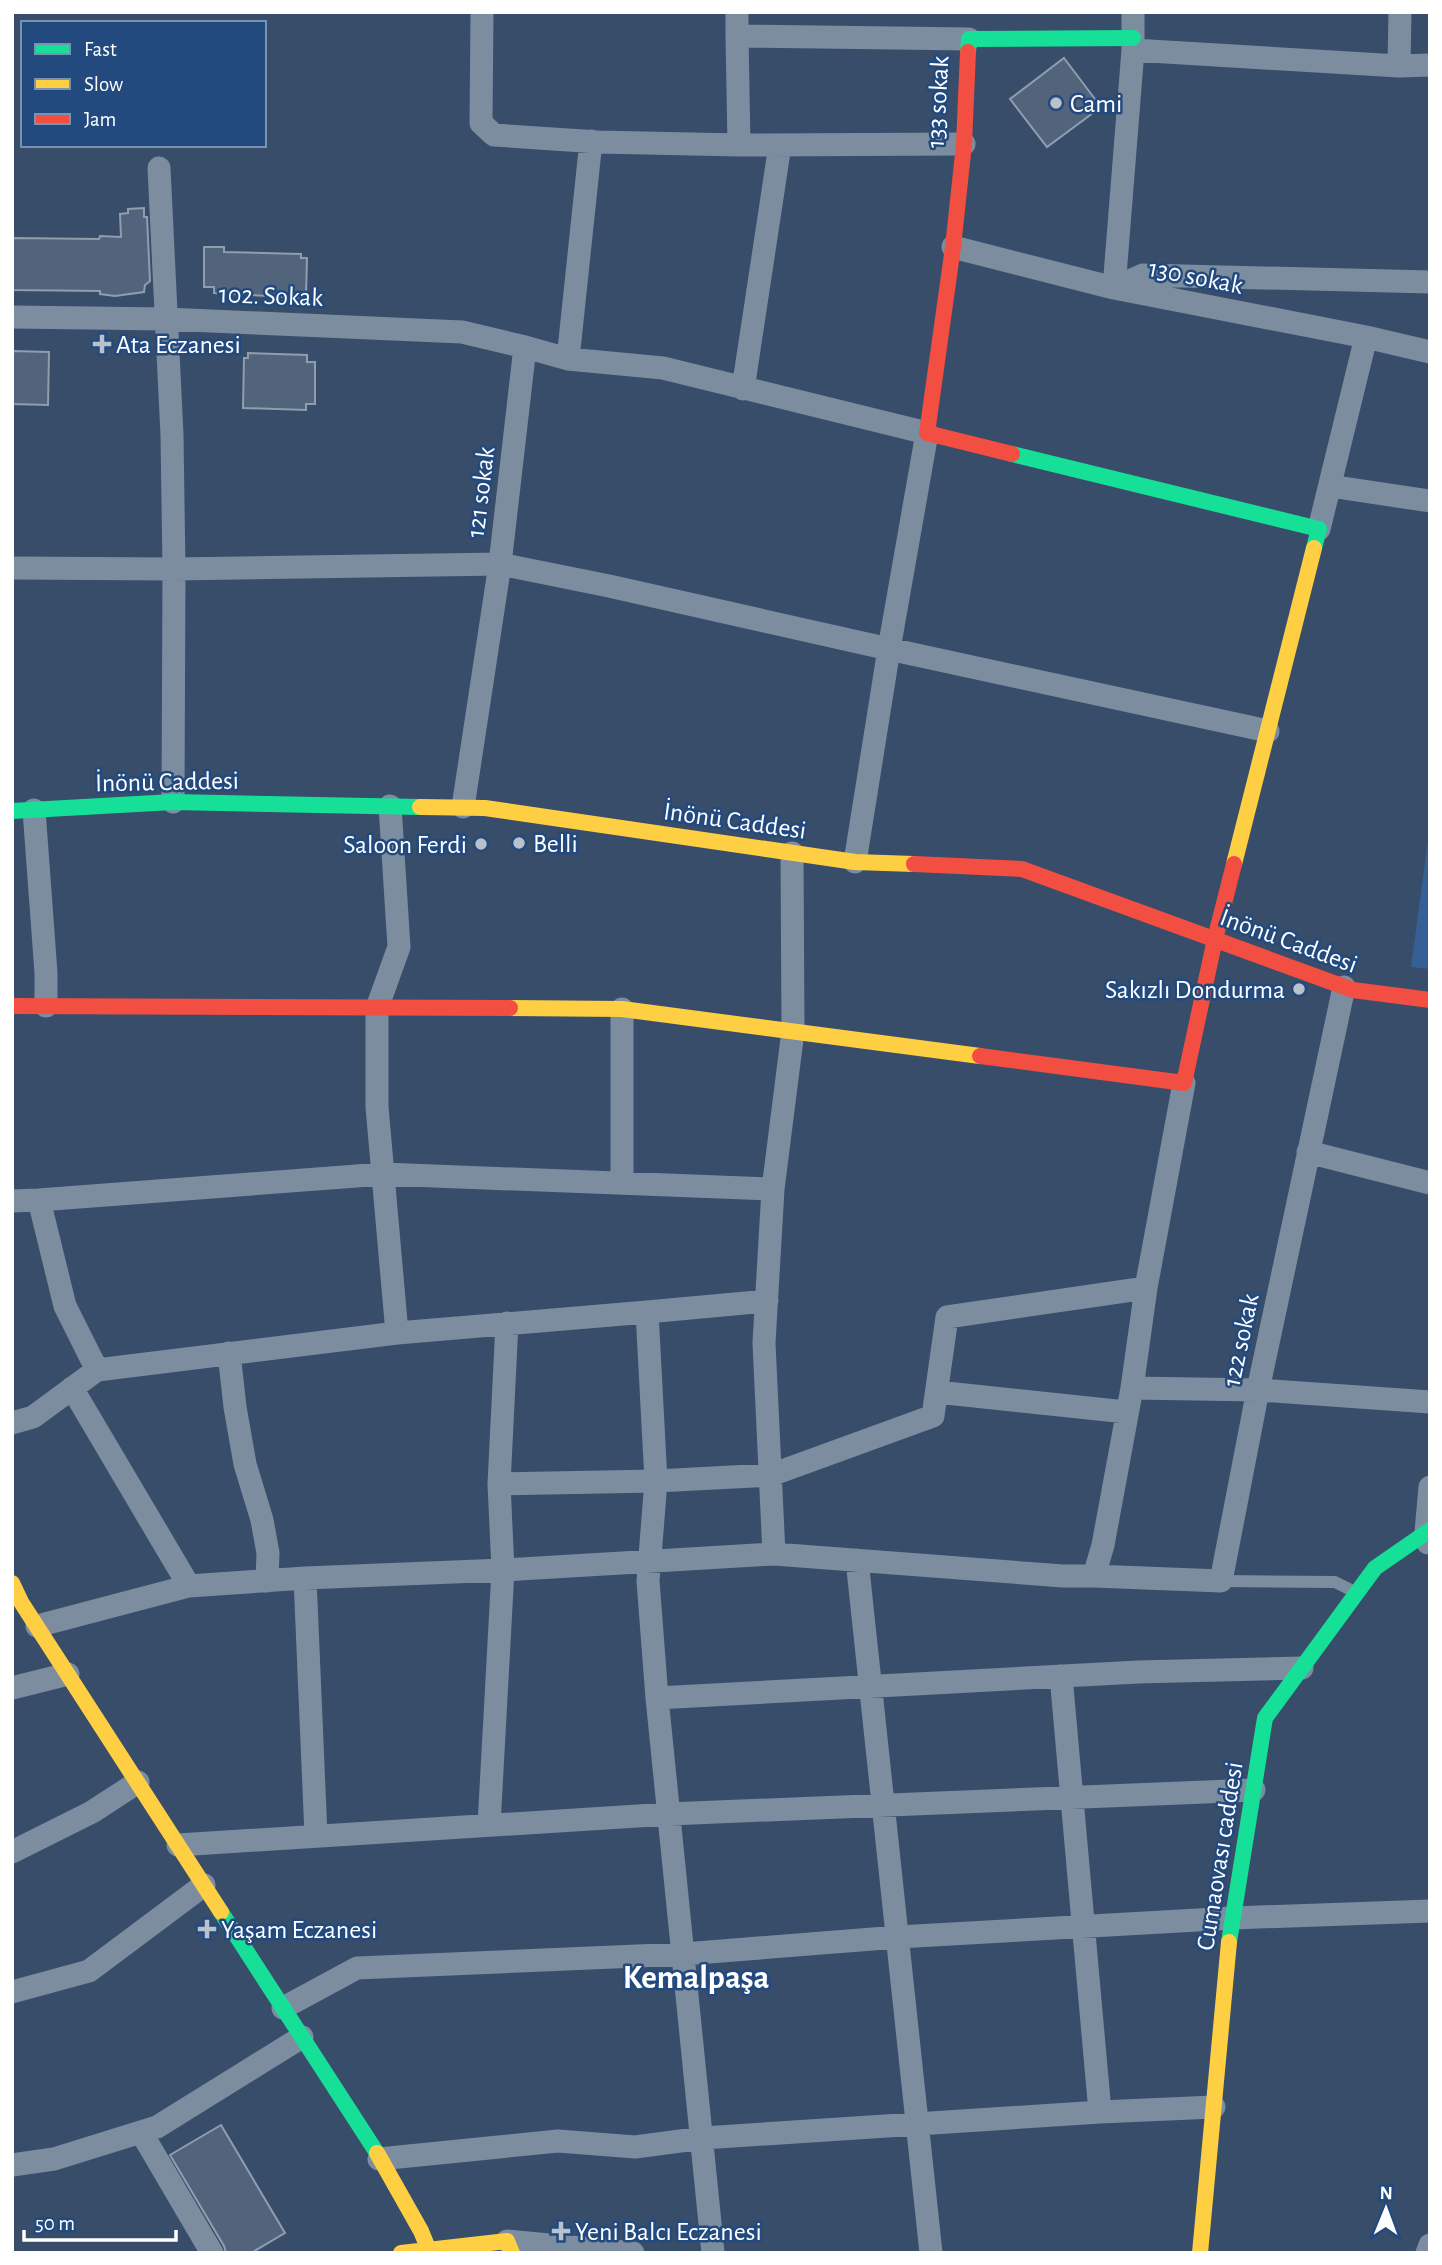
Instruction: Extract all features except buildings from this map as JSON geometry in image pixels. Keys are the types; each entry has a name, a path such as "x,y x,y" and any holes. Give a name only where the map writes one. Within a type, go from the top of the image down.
{"main road":[{"name":"133 sokak","path":"927,433 953,247 964,144 969,39 1133,44"},
{"path":"12,1006 622,1009 1184,1083 1214,939 1320,529 927,433"},
{"name":"İnönü Caddesi","path":"23,810 173,802 485,808 855,862 1022,869 1353,990 1430,1000"},
{"name":"Cumaovası caddesi","path":"1200,2253 1233,1918 1265,1718 1375,1568 1429,1537"},
{"path":"12,1583 379,2159 421,2231 429,2250"},
{"path":"401,2253 509,2247"}],"street":[{"path":"482,12 481,123 494,135 739,145 964,144"},
{"path":"737,12 739,145"},
{"path":"1133,12 1133,44 1114,288 1143,275 1430,282"},
{"path":"1399,66 1400,12"},
{"path":"737,36 969,39"},
{"name":"133 sokak","path":"1133,44 1399,66 1430,65"},
{"path":"568,359 591,141"},
{"path":"743,389 780,145"},
{"path":"159,167 172,435 173,802"},
{"name":"130 sokak","path":"953,247 1114,288 1430,352"},
{"name":"102. Sokak","path":"12,317 166,319 462,332 525,347"},
{"path":"1320,529 1366,337"},
{"path":"525,347 568,359 663,368 927,433 855,862"},
{"name":"121 sokak","path":"525,347 500,564 1268,731"},
{"path":"1330,486 1430,501"},
{"path":"12,568 174,569 500,564 463,807"},
{"path":"390,806 399,947 377,1008 377,1107 397,1332"},
{"path":"23,810 46,973 46,1006"},
{"path":"774,1554 764,1343 773,1189 793,1031 792,853"},
{"name":"122 sokak","path":"1221,1581 1258,1390 1344,987"},
{"path":"622,1009 622,1183"},
{"path":"1094,1576 1103,1545 1132,1388 1146,1288 1184,1083"},
{"path":"1308,1152 1430,1183"},
{"path":"12,1200 383,1174 773,1189"},
{"path":"39,1200 65,1306 97,1370"},
{"path":"499,1485 771,1475 933,1416 947,1317 1146,1288"},
{"path":"12,1423 33,1417 97,1370 397,1332 767,1301"},
{"path":"647,1312 656,1481 648,1581 657,1698 713,2253"},
{"path":"489,1825 503,1570 499,1485 507,1323"},
{"path":"229,1353 234,1408 268,1553 267,1581"},
{"path":"72,1388 189,1586"},
{"path":"1132,1388 1258,1390 1430,1402"},
{"path":"937,1392 1126,1412"},
{"path":"1429,1537 1430,1487"},
{"path":"37,1626 189,1586 774,1554 1063,1576 1221,1581"},
{"path":"857,1560 931,2253"},
{"path":"305,1578 316,1836"},
{"path":"657,1698 1061,1676 1302,1668"},
{"path":"12,1688 68,1674"},
{"path":"1061,1676 1100,2112"},
{"path":"12,1852 92,1812 138,1782"},
{"path":"178,1845 669,1814 1254,1790"},
{"path":"12,1992 89,1971 204,1885"},
{"path":"283,2008 357,1968 684,1954 898,1937 1233,1918 1430,1911"},
{"path":"12,2165 54,2159 157,2127 302,2037"},
{"path":"379,2159 558,2141 635,2147 702,2138 1214,2107"},
{"path":"141,2132 212,2253"},
{"path":"1427,2253 1430,2245"},
{"path":"509,2247 633,2253"}],"lane":[{"path":"1221,1581 1335,1582 1357,1593"}],"shaded area":[{"path":"1430,825 1430,969 1411,967"}],"traffic: fast":[{"path":"968,52 969,39 1133,38"},
{"path":"1012,454 1319,529 1314,548"},
{"path":"12,811 173,802 420,807"},
{"path":"1229,1942 1265,1718 1375,1568 1430,1530"},
{"path":"221,1912 377,2153"}],"traffic: slow":[{"path":"1234,864 1314,548"},
{"path":"420,807 485,808 855,862 914,864"},
{"path":"510,1008 622,1009 980,1056"},
{"path":"12,1583 21,1602 221,1912"},
{"path":"1200,2253 1229,1942"},
{"path":"377,2153 421,2231 430,2253"},
{"path":"401,2253 507,2241 512,2253"}],"traffic: jam":[{"path":"968,52 964,144 953,247 927,433 1012,454"},
{"path":"914,864 1022,869 1353,990 1430,1000"},
{"path":"980,1056 1184,1083 1234,864"},
{"path":"12,1006 510,1008"}],"place":[{"name":"Cami","path":"1056,103"},
{"name":"Ata Eczanesi","path":"102,344"},
{"name":"Belli","path":"519,843"},
{"name":"Saloon Ferdi","path":"481,844"},
{"name":"Sakızlı Dondurma","path":"1299,989"},
{"name":"Yaşam Eczanesi","path":"207,1929"},
{"name":"Yeni Balcı Eczanesi","path":"561,2231"}],"district":[{"name":"Kemalpaşa","path":"696,1976"}]}
